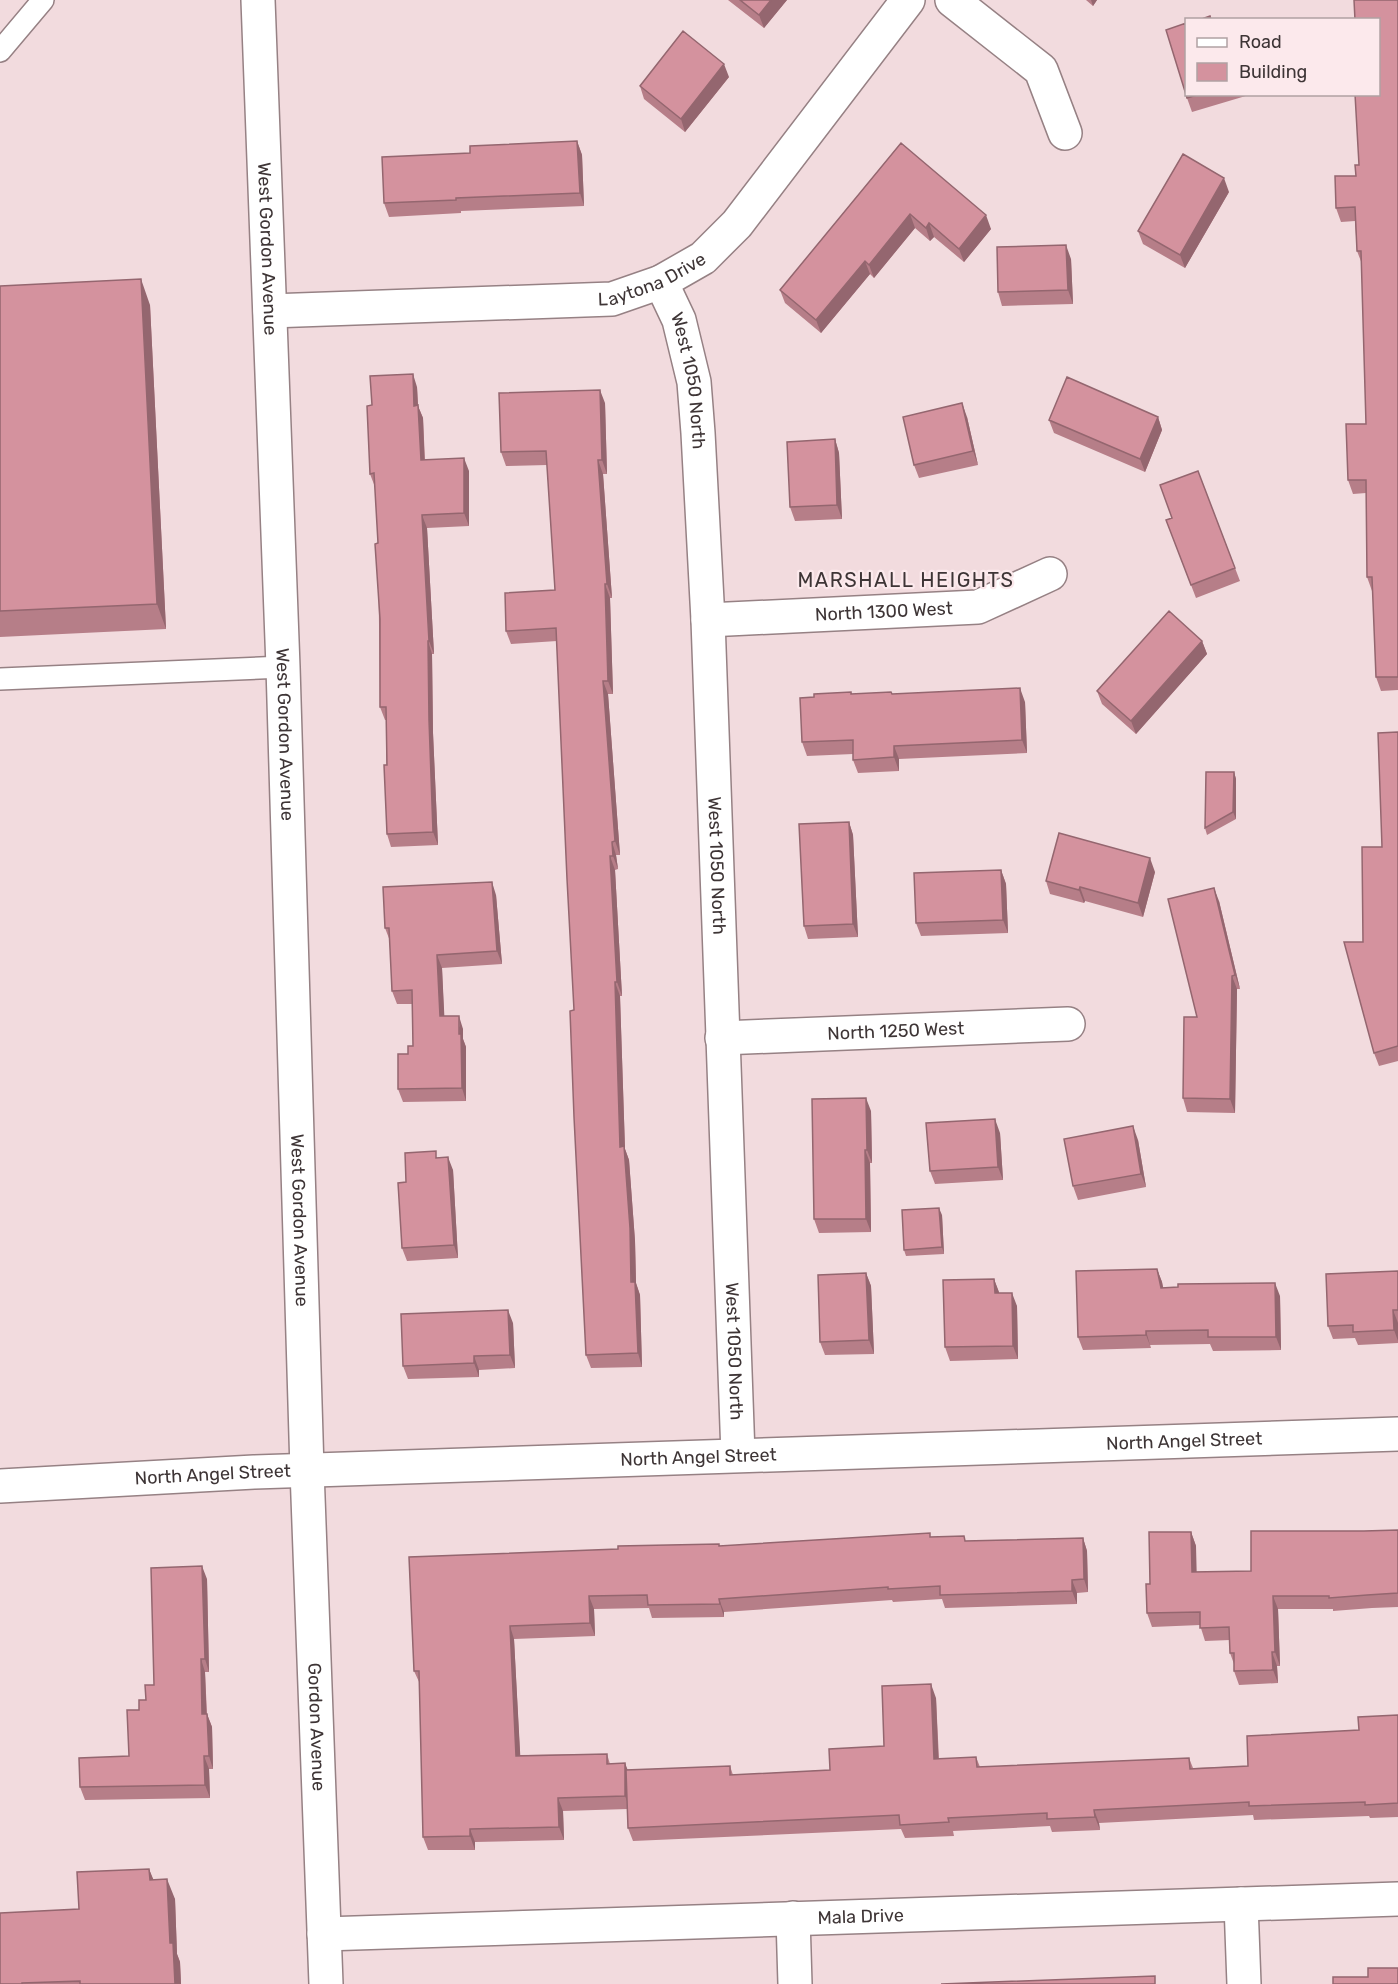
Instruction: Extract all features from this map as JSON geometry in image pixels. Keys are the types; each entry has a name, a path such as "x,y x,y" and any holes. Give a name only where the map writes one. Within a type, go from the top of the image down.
{"street":[{"name":"West Gordon Avenue","path":"258,0 283,667 306,1470"},
{"name":"Laytona Drive","path":"270,311 612,299 661,282 703,258 737,224 908,0"},
{"path":"952,0 1041,70 1065,133"},
{"name":"West 1050 North","path":"661,282 679,320 694,382 708,620 738,1455"},
{"name":"North 1300 West","path":"708,620 978,607 1050,574"},
{"name":"North 1250 West","path":"722,1038 1068,1024"},
{"name":"North Angel Street","path":"0,1486 306,1470 1398,1434"},
{"name":"Gordon Avenue","path":"306,1470 326,1984"},
{"name":"Mala Drive","path":"324,1934 1398,1899"},
{"path":"1241,1904 1244,1984"},
{"path":"793,1918 795,1984"}],"lane":[{"path":"0,51 43,0"},
{"path":"0,679 283,667"}],"building":[{"path":"740,0 771,0 759,15"},
{"path":"1354,0 1398,0 1398,677 1376,677 1372,577 1367,577 1366,480 1348,480 1346,424 1366,424 1361,251 1357,251 1355,207 1336,208 1335,176 1356,176 1355,165 1359,165 1355,96 1380,96 1380,18 1355,18"},
{"path":"1185,23 1185,92 1166,30"},
{"path":"683,31 724,64 681,119 640,86"},
{"path":"577,141 580,193 384,203 382,157 470,153 470,146"},
{"path":"901,143 986,215 959,249 929,223 926,228 910,214 869,265 865,261 816,320 780,290"},
{"path":"1183,154 1224,178 1180,255 1138,231"},
{"path":"1066,245 1068,290 998,292 997,247"},
{"path":"141,279 157,604 0,611 0,286"},
{"path":"413,374 414,406 418,405 421,460 464,458 464,513 422,515 429,641 433,832 387,834 384,765 387,765 386,707 380,707 380,619 375,544 378,543 374,473 370,474 367,406 372,405 370,376"},
{"path":"1067,377 1158,417 1140,459 1049,420"},
{"path":"600,390 602,460 598,460 607,584 605,584 608,681 603,681 615,841 612,842 613,856 610,856 617,982 615,982 620,1147 624,1146 631,1282 635,1282 638,1353 586,1355 570,1011 574,1010 556,628 506,631 505,593 555,590 546,451 501,452 499,393"},
{"path":"962,403 973,451 914,465 903,417"},
{"path":"835,439 837,505 790,507 787,442"},
{"path":"1198,471 1235,568 1191,585 1166,520 1172,518 1160,485"},
{"path":"1169,611 1202,641 1131,721 1097,691"},
{"path":"1020,688 1022,740 894,746 894,757 853,760 853,740 802,742 800,698 814,697 814,694 891,692 892,694"},
{"path":"1398,732 1398,1046 1374,1053 1344,942 1363,942 1362,847 1382,847 1378,733"},
{"path":"1206,772 1234,772 1233,812 1205,828"},
{"path":"849,822 853,924 804,926 799,824"},
{"path":"1059,833 1150,858 1138,903 1080,887 1079,890 1046,881"},
{"path":"1001,870 1003,920 916,923 914,873"},
{"path":"492,882 497,951 437,955 440,1016 459,1016 462,1088 398,1089 398,1054 408,1054 408,1046 413,1046 412,990 392,991 389,928 385,928 383,887"},
{"path":"1214,888 1235,975 1232,976 1230,1099 1183,1098 1184,1017 1197,1017 1168,899"},
{"path":"866,1098 866,1219 814,1219 812,1099"},
{"path":"995,1119 998,1167 930,1171 926,1123"},
{"path":"1133,1126 1141,1174 1073,1186 1064,1139"},
{"path":"436,1151 436,1158 448,1157 454,1245 402,1248 398,1183 406,1182 405,1153"},
{"path":"939,1208 942,1247 904,1250 902,1210"},
{"path":"1157,1269 1161,1288 1178,1287 1178,1284 1275,1283 1276,1337 1208,1337 1208,1330 1146,1331 1146,1335 1078,1337 1076,1271"},
{"path":"1398,1271 1398,1310 1393,1310 1394,1330 1353,1332 1353,1325 1328,1326 1326,1274"},
{"path":"866,1273 869,1340 820,1342 818,1275"},
{"path":"994,1279 995,1293 1012,1293 1013,1346 945,1347 943,1280"},
{"path":"508,1310 510,1355 474,1356 474,1363 403,1366 401,1314"},
{"path":"1398,1530 1398,1593 1329,1598 1329,1596 1273,1596 1275,1652 1272,1652 1273,1670 1234,1671 1234,1653 1230,1653 1229,1627 1200,1628 1200,1612 1147,1613 1146,1584 1150,1584 1149,1532 1191,1532 1192,1572 1251,1571 1251,1531"},
{"path":"930,1533 930,1537 964,1536 965,1541 1083,1538 1084,1579 1072,1580 1072,1591 940,1595 940,1586 888,1589 888,1587 719,1599 720,1604 648,1605 647,1595 589,1596 590,1623 510,1626 516,1756 607,1754 607,1764 625,1763 625,1796 558,1798 559,1827 470,1829 470,1836 423,1837 419,1671 414,1671 409,1557 618,1549 618,1546 719,1544 719,1546"},
{"path":"202,1566 205,1659 201,1659 202,1714 207,1714 209,1756 204,1756 205,1785 80,1787 79,1758 129,1756 127,1710 139,1710 139,1700 146,1700 145,1685 154,1685 151,1568"},
{"path":"931,1684 934,1759 976,1757 977,1767 1189,1758 1190,1769 1248,1766 1247,1736 1359,1730 1358,1717 1398,1715 1398,1803 1249,1806 1249,1802 1094,1810 1095,1817 1047,1819 1047,1813 948,1818 949,1822 900,1825 899,1815 628,1828 626,1770 730,1766 730,1775 830,1770 829,1749 884,1746 882,1686"},
{"path":"149,1869 150,1880 167,1879 170,1943 173,1943 175,1984 80,1984 80,1981 0,1984 0,1913 79,1909 77,1872"},
{"path":"1368,1968 1398,1968 1398,1984 1333,1984 1333,1977 1368,1977"},
{"path":"1155,1976 1155,1984 941,1984"}],"district":[{"name":"MARSHALL HEIGHTS","path":"906,580"}]}
